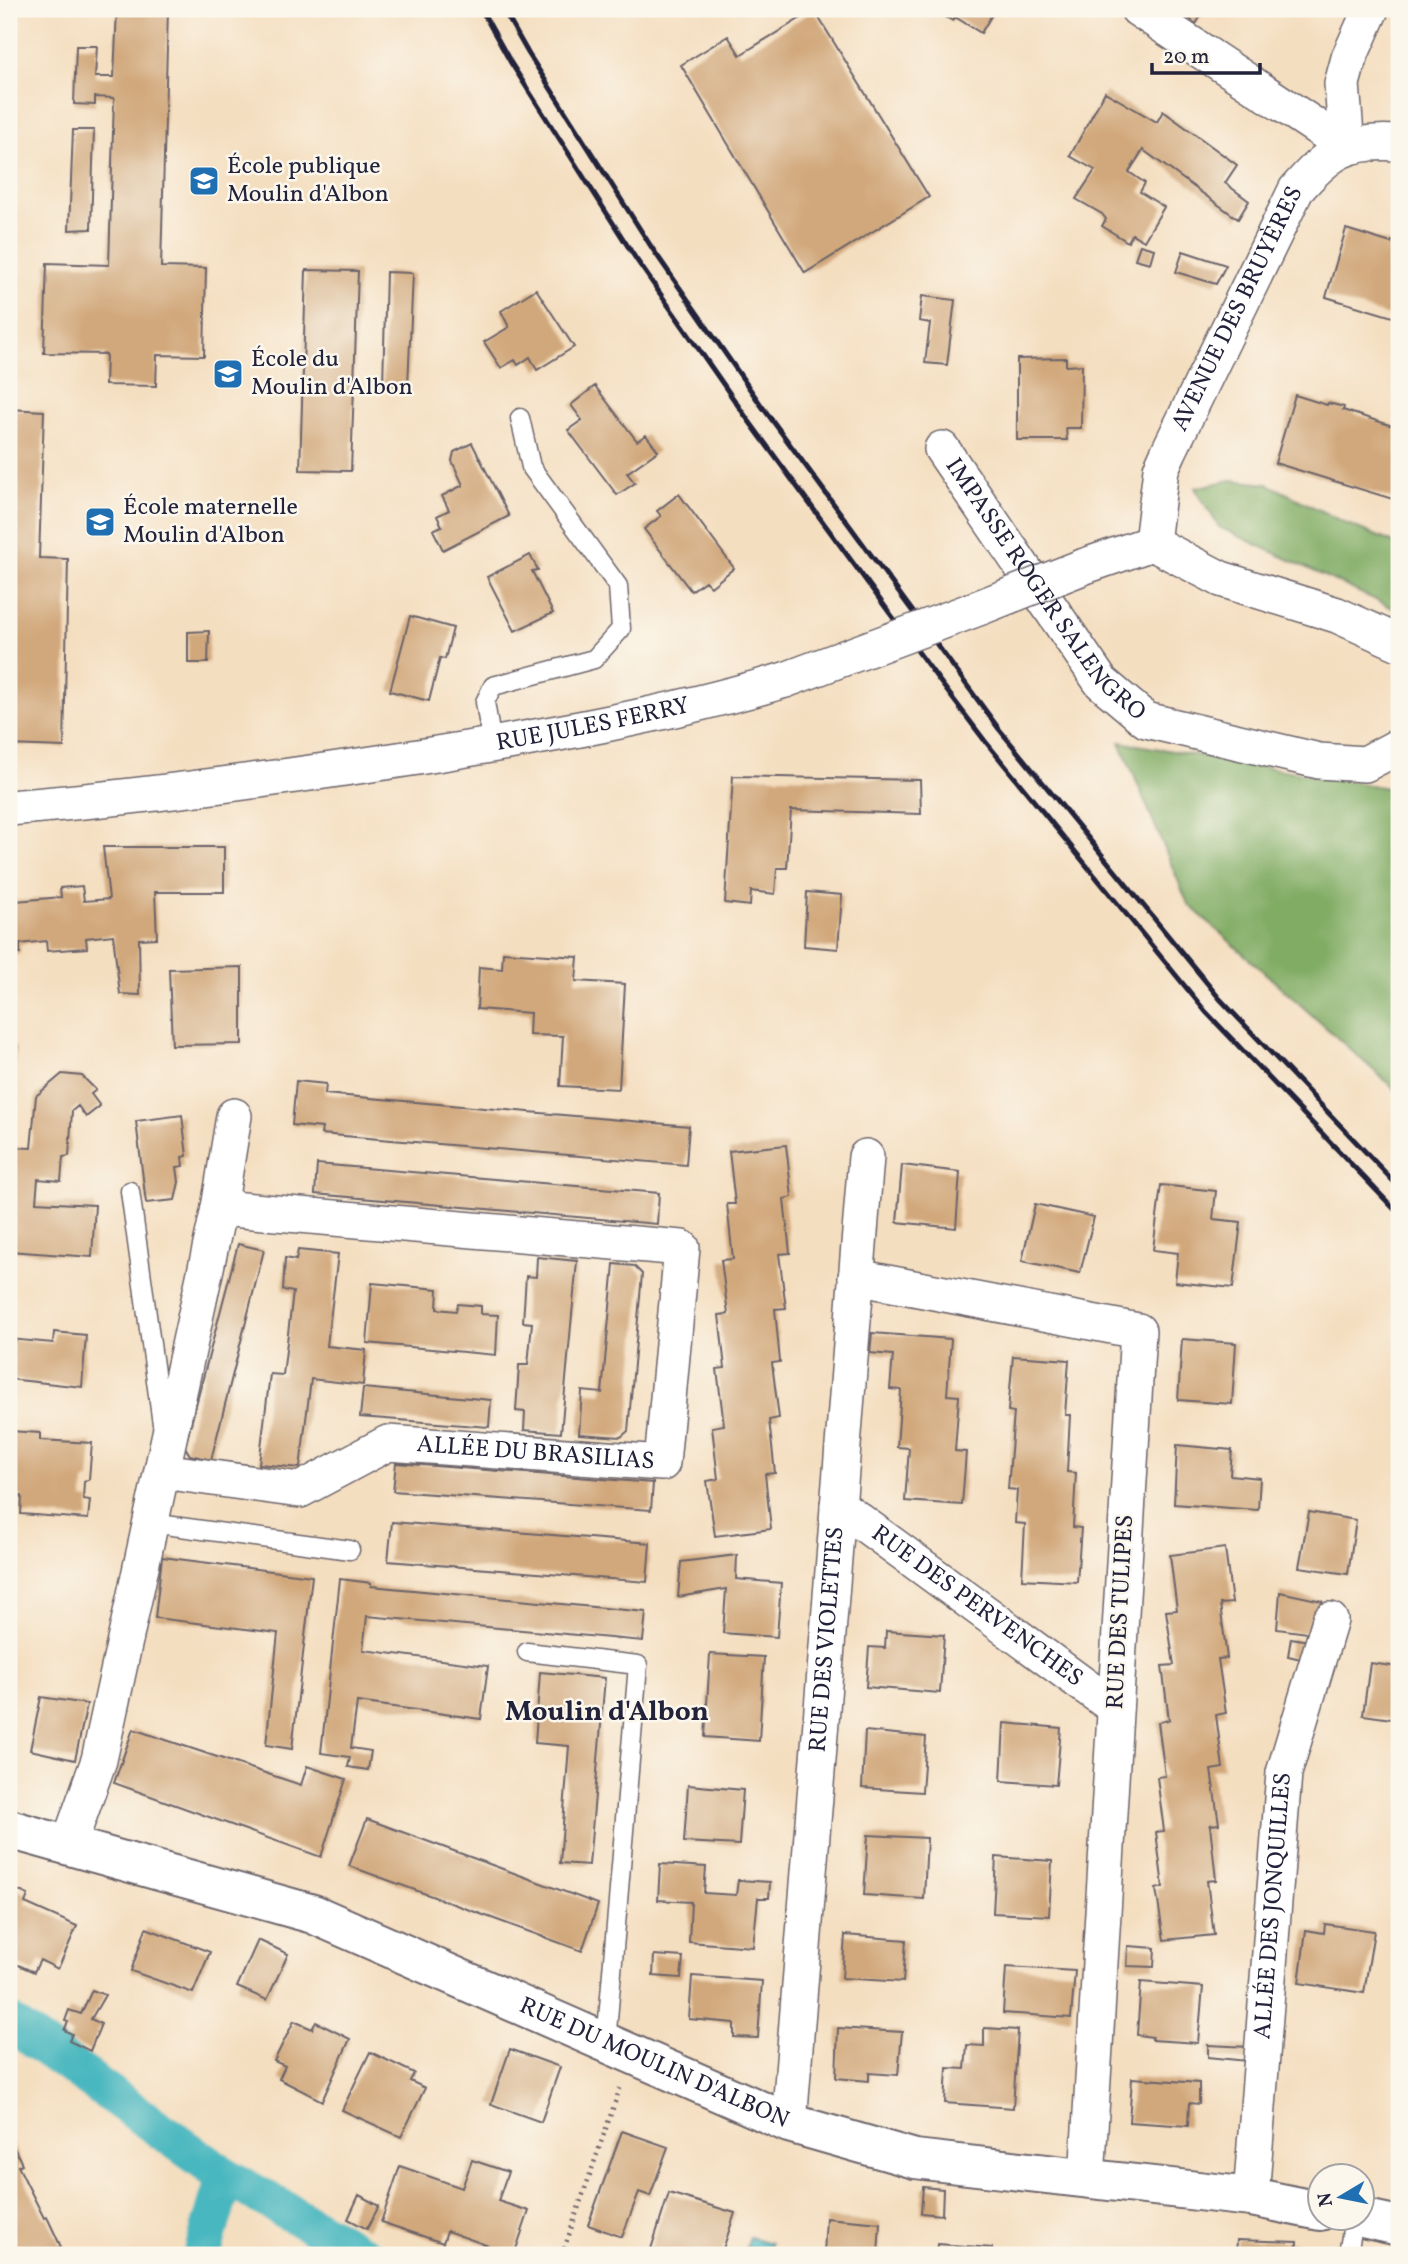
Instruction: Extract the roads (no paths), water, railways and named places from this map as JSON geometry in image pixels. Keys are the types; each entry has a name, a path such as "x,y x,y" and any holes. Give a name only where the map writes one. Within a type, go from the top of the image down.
{"main road":[{"name":"RUE DU MOULIN D'ALBON","path":"9,1829 313,1914 789,2123 915,2160 1251,2197 1306,2208"},
{"path":"1376,2221 1399,2225"}],"street":[{"path":"1138,9 1347,147"},
{"path":"1347,147 1342,84 1349,58 1371,9"},
{"name":"AVENUE DES BRUYÈRES","path":"1152,543 1161,469 1297,190 1319,163 1347,147 1373,141 1399,143"},
{"name":"IMPASSE ROGER SALENGRO","path":"942,449 1101,682 1146,720 1319,761 1364,764 1399,747"},
{"path":"1152,543 1221,579 1337,615 1399,643"},
{"name":"RUE JULES FERRY","path":"9,808 153,794 344,768 492,745 714,701 785,680 1084,566 1152,543"},
{"path":"68,1844 99,1760 219,1208 234,1116"},
{"name":"RUE DES VIOLETTES","path":"789,2123 866,1157"},
{"name":"ALLÉE DU BRASILIAS","path":"164,1461 300,1490 388,1443 663,1463 682,1248 219,1208"},
{"name":"RUE DES TULIPES","path":"856,1277 1138,1331 1087,2179"},
{"name":"RUE DES PERVENCHES","path":"838,1505 1115,1708"},
{"name":"ALLÉE DES JONQUILLES","path":"1251,2197 1284,1773 1330,1620"}],"lane":[{"path":"492,745 485,702 493,686 594,659 621,629 618,586 531,467 520,418"},
{"path":"130,1191 164,1461"},
{"path":"151,1523 350,1550"},
{"path":"527,1652 638,1665 619,2048"},
{"path":"1348,2255 1352,2232"}],"water":[{"path":"750,2237 771,2243 768,2255 744,2255"}],"waterway":[{"path":"9,2022 225,2176 364,2255"},
{"path":"202,2255 225,2176"}],"railway":[{"path":"481,9 511,63 636,259 746,417 985,741 1206,1012 1399,1214"},
{"path":"503,9 652,248 761,405 999,729 1220,999 1399,1187"}],"place":[{"name":"École publique Moulin d'Albon","path":"204,181"},
{"name":"École du Moulin d'Albon","path":"228,374"},
{"name":"École maternelle Moulin d'Albon","path":"100,522"}],"district":[{"name":"Moulin d'Albon","path":"607,1712"}]}
